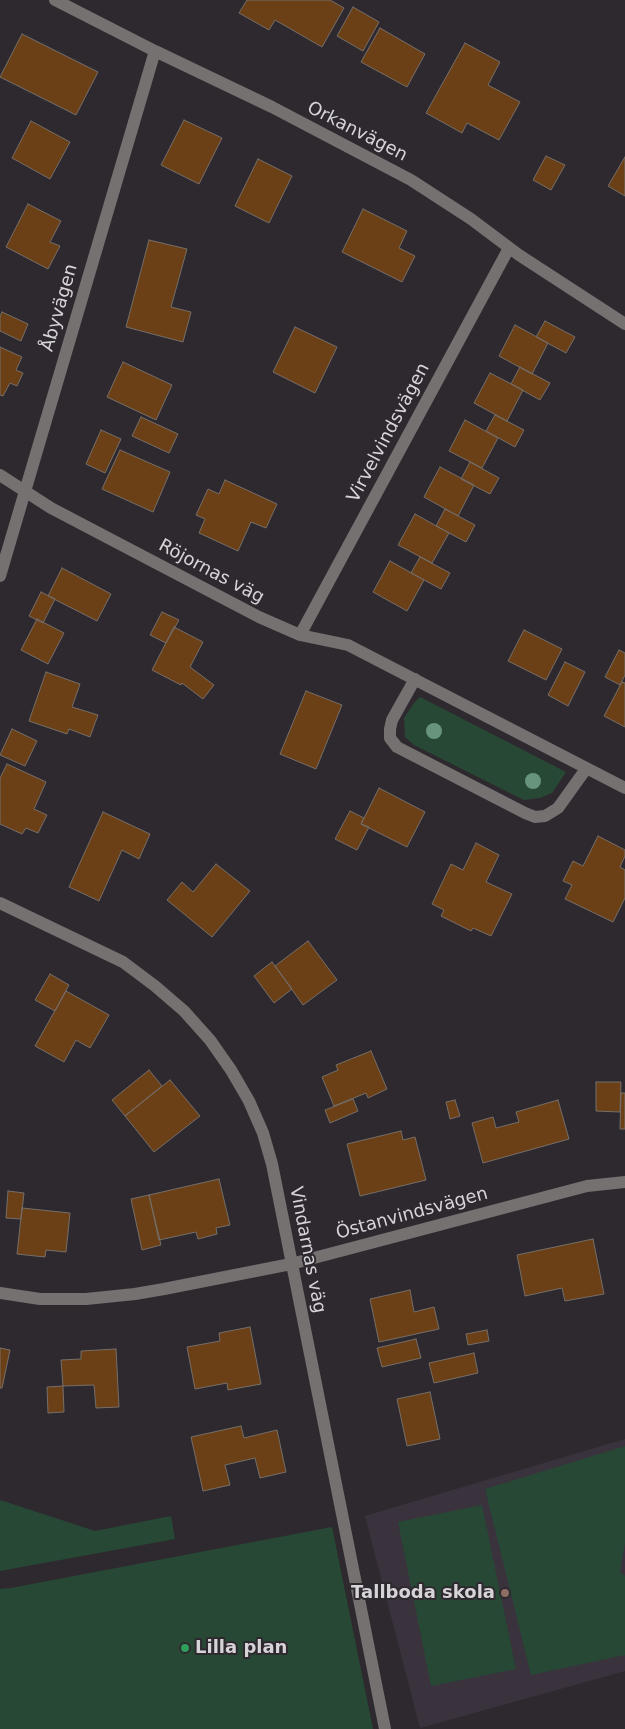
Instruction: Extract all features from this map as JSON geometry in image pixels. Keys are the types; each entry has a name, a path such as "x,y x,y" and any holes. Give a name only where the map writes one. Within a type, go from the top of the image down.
{"street":[{"name":"Orkanvägen","path":"55,0 412,180 509,248 625,324"},
{"name":"Åbyvägen","path":"0,576 155,51"},
{"name":"Virvelvindsvägen","path":"300,635 509,248"},
{"name":"Röjornas väg","path":"0,475 51,508 259,617 300,635 348,645 625,788"},
{"path":"415,679 392,720 390,738 397,747 525,814 535,817 545,816 558,808 586,768"},
{"name":"Vindarnas väg","path":"0,903 122,962 169,998 210,1040 231,1070 249,1101 263,1133 272,1164 385,1729"},
{"name":"Östanvindsvägen","path":"0,1294 40,1299 86,1299 126,1295 291,1264 587,1186 625,1182"}],"shaded area":[{"name":"Tallboda skola","path":"625,1439 625,1671 420,1728 365,1516"}],"green space":[{"path":"420,697 566,772 552,793 540,798 524,800 414,745 405,737 404,718"},
{"path":"625,1446 625,1543 620,1572 625,1576 625,1655 531,1675 485,1489"},
{"path":"0,1500 95,1531 171,1516 175,1539 0,1571"},
{"path":"482,1505 516,1669 431,1686 398,1522"},
{"name":"Lilla plan","path":"332,1527 373,1729 0,1729 0,1589"}],"building":[{"path":"247,0 330,0 344,8 322,47 275,20 269,30 239,13"},
{"path":"353,7 379,22 363,51 337,36"},
{"path":"380,28 425,54 407,87 361,62"},
{"path":"22,34 98,72 76,115 0,77"},
{"path":"465,43 500,62 488,85 520,102 499,140 467,123 462,133 426,113"},
{"path":"184,120 222,138 199,184 161,165"},
{"path":"31,121 70,142 50,179 12,158"},
{"path":"546,156 565,165 551,190 533,180"},
{"path":"625,157 625,196 608,186"},
{"path":"258,159 292,176 269,223 235,206"},
{"path":"28,204 61,221 50,242 60,246 48,269 6,247"},
{"path":"363,209 407,231 399,248 415,256 402,282 342,252"},
{"path":"149,240 187,249 171,307 191,312 183,342 126,327"},
{"path":"2,312 28,324 21,341 0,331 0,316"},
{"path":"545,321 575,337 566,353 536,337"},
{"path":"515,325 548,343 532,374 499,356"},
{"path":"295,327 337,347 315,393 273,372"},
{"path":"0,347 22,357 16,370 23,373 17,386 10,383 3,396 0,395"},
{"path":"123,362 172,385 156,420 107,397"},
{"path":"520,367 550,383 540,400 511,384"},
{"path":"490,373 523,390 507,421 474,403"},
{"path":"495,415 524,430 515,447 486,431"},
{"path":"141,417 178,434 169,453 132,436"},
{"path":"465,420 498,438 482,468 449,451"},
{"path":"101,430 121,439 105,473 86,464"},
{"path":"120,450 170,472 153,512 102,489"},
{"path":"470,462 499,478 490,494 461,479"},
{"path":"440,467 474,485 458,516 424,497"},
{"path":"225,480 277,504 266,528 251,522 238,551 199,533 205,519 196,515 208,489 219,494"},
{"path":"445,509 475,525 466,542 436,526"},
{"path":"415,514 449,533 432,563 398,545"},
{"path":"420,557 450,573 441,589 411,573"},
{"path":"390,561 424,580 407,611 373,592"},
{"path":"62,568 111,594 97,621 48,596"},
{"path":"41,592 55,599 43,623 29,616"},
{"path":"162,612 179,620 166,643 150,635"},
{"path":"37,619 64,633 48,664 21,650"},
{"path":"174,627 203,642 190,667 214,685 203,699 182,683 181,685 152,670"},
{"path":"524,630 562,649 546,680 508,661"},
{"path":"619,650 625,653 625,675 620,685 605,677"},
{"path":"565,662 585,672 568,706 548,695"},
{"path":"46,672 80,684 72,707 98,715 90,737 69,729 67,734 29,721"},
{"path":"622,682 625,683 625,727 604,716"},
{"path":"306,691 342,705 316,769 280,754"},
{"path":"12,729 37,741 25,766 0,755"},
{"path":"7,764 46,782 34,809 47,815 38,833 26,828 22,834 0,824 0,778"},
{"path":"379,788 425,812 407,847 361,824"},
{"path":"350,811 364,818 361,824 369,827 357,850 335,839"},
{"path":"103,812 150,834 139,859 122,850 99,901 69,887"},
{"path":"598,836 625,850 625,856 620,867 625,870 625,898 613,922 565,899 572,885 563,881 573,861 583,866"},
{"path":"476,843 499,855 486,882 512,894 491,936 473,928 471,931 441,916 444,910 432,904 451,864 463,870"},
{"path":"216,864 250,891 212,937 167,900 182,882 193,892"},
{"path":"308,941 337,980 303,1005 275,966"},
{"path":"272,962 292,989 274,1003 254,976"},
{"path":"50,974 69,985 55,1011 35,1000"},
{"path":"66,991 109,1015 90,1048 76,1040 64,1062 35,1046"},
{"path":"371,1051 387,1089 368,1098 366,1093 334,1106 322,1077 338,1070 336,1065"},
{"path":"149,1070 162,1086 125,1116 112,1100"},
{"path":"170,1080 200,1116 154,1152 125,1116"},
{"path":"596,1082 621,1082 620,1112 596,1111"},
{"path":"621,1093 625,1093 625,1129 620,1129"},
{"path":"353,1099 358,1111 330,1123 325,1110"},
{"path":"455,1100 460,1116 450,1119 446,1102"},
{"path":"558,1100 569,1139 483,1163 472,1123 493,1117 496,1128 519,1122 516,1112"},
{"path":"401,1131 403,1140 415,1137 426,1180 360,1196 347,1144"},
{"path":"219,1179 230,1225 216,1228 217,1234 198,1239 196,1232 159,1240 149,1195"},
{"path":"8,1191 24,1193 21,1219 6,1218"},
{"path":"149,1195 161,1245 142,1250 131,1199"},
{"path":"22,1208 70,1213 66,1252 46,1250 45,1257 17,1254"},
{"path":"593,1239 604,1294 565,1301 562,1288 525,1296 517,1255"},
{"path":"410,1290 414,1312 434,1307 439,1329 379,1342 370,1299"},
{"path":"250,1327 261,1384 228,1390 227,1383 195,1389 187,1347 220,1341 219,1333"},
{"path":"487,1330 489,1341 468,1345 466,1334"},
{"path":"416,1339 421,1358 382,1367 377,1348"},
{"path":"0,1348 10,1350 2,1388 0,1388"},
{"path":"116,1349 119,1407 96,1408 94,1385 63,1386 61,1360 81,1359 81,1351"},
{"path":"474,1353 478,1373 434,1383 429,1363"},
{"path":"63,1386 64,1412 48,1413 47,1387"},
{"path":"430,1392 440,1439 407,1446 397,1399"},
{"path":"241,1426 244,1438 277,1430 286,1472 260,1478 255,1458 225,1465 230,1485 203,1491 191,1437"}],"place":[{"name":"Tallboda skola","path":"505,1593"},
{"name":"Lilla plan","path":"185,1648"}]}
